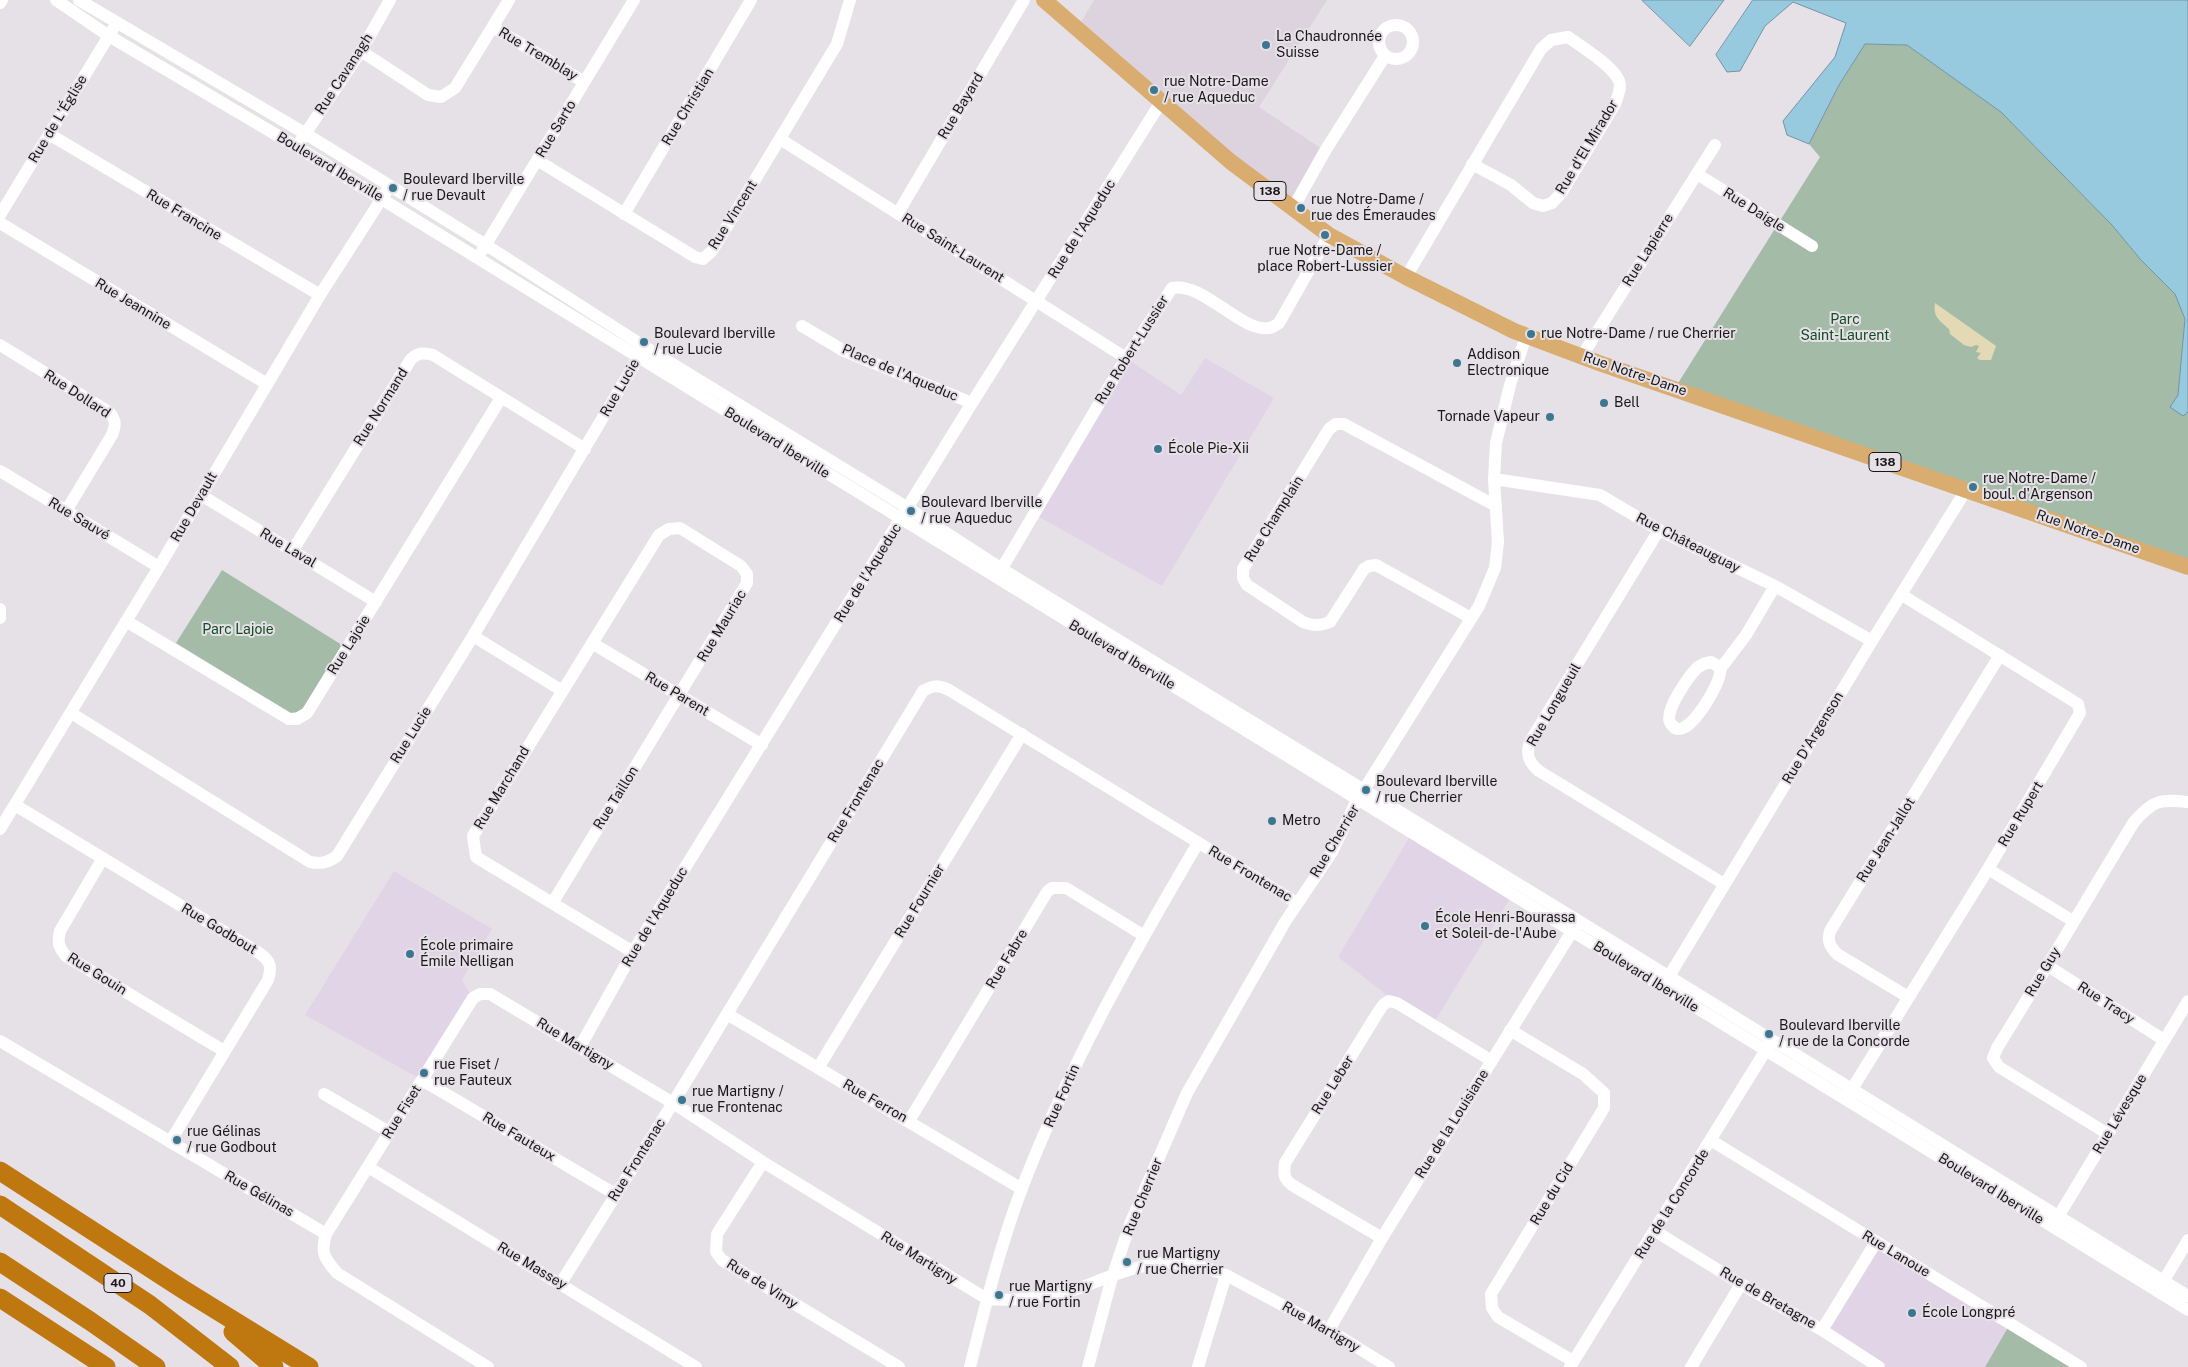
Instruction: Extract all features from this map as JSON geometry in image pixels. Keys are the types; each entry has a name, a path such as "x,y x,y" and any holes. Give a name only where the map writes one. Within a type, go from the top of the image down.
{"highway":[{"path":"0,1171 184,1290 309,1367"},
{"name":"40","path":"0,1205 150,1305 230,1367"},
{"path":"0,1262 90,1320 156,1367"},
{"path":"184,1290 274,1367"},
{"path":"0,1298 106,1367"}],"main road":[{"name":"Rue Notre-Dame","path":"1044,0 1231,162 1329,235 1406,277 1526,336 2188,567"}],"street":[{"name":"Boulevard Iberville","path":"79,0 306,134 389,187 486,245 642,352"},
{"name":"Rue Cavanagh","path":"297,146 361,51 390,0"},
{"path":"361,51 428,95 441,97 454,88 509,0"},
{"name":"Rue Sarto","path":"478,258 634,0"},
{"name":"Rue Christian","path":"624,214 751,0"},
{"name":"Rue Vincent","path":"537,160 695,257 703,259 712,251 837,44 850,0"},
{"name":"Rue Bayard","path":"898,213 1024,0"},
{"name":"Boulevard Iberville","path":"59,1 109,36 297,146 478,258 642,352 904,513 999,574 1361,795 1579,921 1666,982 2055,1222 2160,1285 2188,1296"},
{"name":"Rue de L'Église","path":"0,215 118,23"},
{"name":"Rue Tremblay","path":"493,27 584,82"},
{"name":"Rue d'El Mirador","path":"1406,277 1472,164 1541,49 1551,40 1568,37 1614,72 1620,83 1620,92 1615,104 1562,192 1552,203 1543,206 1533,203 1511,185 1472,164"},
{"path":"1293,208 1325,151 1385,56"},
{"name":"Rue de l'Aqueduc","path":"580,1047 633,952 972,403 1038,301 1161,102"},
{"name":"Rue Francine","path":"49,134 320,295"},
{"name":"Rue Saint-Laurent","path":"780,139 1126,358"},
{"name":"Rue Lapierre","path":"1582,356 1715,145"},
{"name":"Rue Daigle","path":"1696,174 1812,246"},
{"name":"Rue Devault","path":"0,829 159,567 320,295 389,187"},
{"name":"Rue Jeannine","path":"0,223 267,384"},
{"name":"Rue Robert-Lussier","path":"999,574 1126,358 1172,288 1188,288 1254,326 1269,328 1279,324 1329,235"},
{"name":"Place de l'Aqueduc","path":"802,326 844,351 972,403"},
{"name":"Rue Cherrier","path":"1088,1367 1113,1275 1130,1224 1187,1093 1297,903 1332,852 1354,806 1479,606 1495,568 1498,542 1494,462 1502,412 1526,336"},
{"name":"Rue Dollard","path":"0,345 109,412 115,419 116,426 112,435 66,511"},
{"name":"Rue Normand","path":"293,550 410,359 417,354 424,352 433,355 585,449"},
{"name":"Rue Lucie","path":"71,713 310,862 320,864 330,862 337,856 473,636 642,352"},
{"name":"Rue Lajoie","path":"126,620 289,719 297,719 307,713 501,398"},
{"name":"Rue Champlain","path":"1471,618 1376,565 1364,569 1330,622 1321,626 1312,626 1246,585 1243,578 1243,569 1329,429 1336,424 1344,424 1496,506"},
{"name":"Rue Sauvé","path":"0,471 159,567"},
{"name":"Rue Châteauguay","path":"1494,479 1600,495 1659,530 1775,586 1872,640"},
{"name":"Rue D'Argenson","path":"1666,982 1872,640 1902,595 1966,490"},
{"name":"Rue Laval","path":"201,495 376,602"},
{"name":"Rue Mauriac","path":"592,643 659,535 669,529 680,528 741,566 747,574 747,583 680,694"},
{"name":"Rue Longueuil","path":"1659,530 1531,740 1527,748 1528,757 1532,765 1540,771 1724,884"},
{"path":"1721,668 1711,662 1703,664 1696,669 1671,708 1668,717 1670,724 1677,728 1692,725 1717,683 1721,668 1746,635 1775,586"},
{"name":"Rue Rupert","path":"1849,1094 1988,869 2080,713 2078,704 1902,595"},
{"path":"0,609 0,618"},
{"path":"473,636 561,690"},
{"name":"Rue Parent","path":"592,643 680,694 762,745"},
{"name":"Rue Marchand","path":"592,643 561,690 473,836 473,848 476,857 633,952"},
{"name":"Rue Jean-Jallot","path":"1908,997 1837,954 1830,947 1828,940 1830,931 2000,655"},
{"name":"Rue Frontenac","path":"561,1283 673,1103 923,691 938,685 949,690 1297,903"},
{"name":"Rue Taillon","path":"553,902 680,694"},
{"name":"Rue Fournier","path":"818,1068 1022,734"},
{"name":"Boulevard Iberville","path":"1361,795 1572,932 1666,982"},
{"name":"Rue Guy","path":"2108,1134 1999,1066 1993,1058 1997,1048 2134,822 2146,808 2156,802 2167,800 2188,802"},
{"name":"Rue Godbout","path":"15,805 259,953 270,964 271,969 268,980 170,1142"},
{"name":"Rue Fortin","path":"970,1367 987,1299 1022,1189 1067,1081 1143,935 1198,844"},
{"name":"Rue Gouin","path":"103,858 60,931 58,942 60,949 66,956 224,1051"},
{"path":"1988,869 2073,921"},
{"name":"Rue Fabre","path":"909,1121 1047,892 1052,888 1066,888 1143,935"},
{"name":"Rue de la Louisiane","path":"1329,1330 1382,1238 1579,921"},
{"name":"Rue Tracy","path":"2048,966 2164,1040"},
{"name":"Rue Martigny","path":"480,994 490,994 580,1047 987,1299 1007,1301 1068,1292 1113,1275 1162,1262 1212,1269 1329,1330 1389,1367"},
{"name":"Rue Fiset","path":"326,1234 473,998 480,994"},
{"name":"Rue Leber","path":"1382,1238 1292,1185 1286,1180 1284,1174 1285,1163 1376,1014 1389,1001 1397,1003 1492,1061"},
{"name":"Rue Lévesque","path":"2055,1222 2188,1001"},
{"name":"Rue Ferron","path":"727,1014 1022,1189"},
{"name":"Rue du Cid","path":"1510,1030 1583,1074 1604,1093 1604,1108 1491,1294 1492,1308 1498,1318 1572,1364"},
{"name":"Rue Gélinas","path":"0,1041 326,1234"},
{"name":"Rue de la Concorde","path":"1572,1364 1712,1141 1769,1046"},
{"name":"Rue Fauteux","path":"422,1080 616,1194"},
{"path":"324,1094 389,1132"},
{"name":"Rue Lanoue","path":"1712,1141 2081,1367"},
{"name":"Rue de Vimy","path":"763,1162 717,1234 716,1252 722,1260 899,1367"},
{"name":"Rue Massey","path":"368,1167 696,1367"},
{"name":"Rue de Bretagne","path":"1655,1231 1741,1284 1822,1330 1859,1362 1879,1367"},
{"path":"326,1234 322,1246 326,1260 337,1273 488,1367"},
{"path":"2160,1285 2188,1240"},
{"path":"1822,1330 1876,1242"},
{"path":"1198,1367 1226,1275"},
{"path":"1691,1367 1741,1284"},
{"name":"Boulevard Iberville","path":"2160,1285 2188,1310"}],"shaded area":[{"path":"1094,0 1327,0 1259,107 1325,151 1293,208 1077,29"},
{"name":"École Pie-Xii","path":"1126,358 1181,395 1205,358 1274,398 1162,586 1034,514"},
{"name":"École Henri-Bourassa et Soleil-de-l'Aube","path":"1412,833 1512,895 1433,1024 1397,1003 1338,957"},
{"name":"École primaire Émile Nelligan","path":"394,871 492,929 462,980 473,998 422,1080 305,1015"},
{"name":"École Longpré","path":"1876,1242 2010,1324 1985,1367 1879,1367 1822,1330"}],"green space":[{"name":"Parc Saint-Laurent","path":"1865,44 1907,45 2001,112 2112,225 2141,260 2175,294 2185,319 2178,395 2183,416 2188,412 2188,567 1675,388 1820,157 1809,144 1839,85"},
{"name":"Parc Lajoie","path":"222,570 342,645 303,709 290,713 176,643"},
{"path":"2010,1324 2081,1367 1985,1367"}],"sand":[{"path":"1935,303 1996,346 1991,360 1980,360 1977,358 1981,353 1976,352 1979,346 1971,347 1964,345 1950,334 1949,329 1936,315"}],"water":[{"path":"1642,0 1724,0 1690,46"},
{"path":"1753,0 2188,0 2188,412 2183,416 2170,407 2178,395 2185,319 2175,294 2141,260 2112,225 2001,112 1907,45 1865,44 1839,85 1809,144 1787,135 1783,121 1835,57 1846,23 1793,2 1765,26 1740,71 1727,72 1716,55"}],"place":[{"name":"La Chaudronnée Suisse","path":"1266,45"},
{"name":"rue Notre-Dame / rue Aqueduc","path":"1154,90"},
{"name":"Boulevard Iberville / rue Devault","path":"393,188"},
{"name":"rue Notre-Dame / rue des Émeraudes","path":"1301,208"},
{"name":"rue Notre-Dame / place Robert-Lussier","path":"1325,235"},
{"name":"rue Notre-Dame / rue Cherrier","path":"1531,334"},
{"name":"Boulevard Iberville / rue Lucie","path":"644,342"},
{"name":"Addison Electronique","path":"1457,363"},
{"name":"Bell","path":"1604,403"},
{"name":"Tornade Vapeur","path":"1550,417"},
{"name":"École Pie-Xii","path":"1158,449"},
{"name":"rue Notre-Dame / boul. d'Argenson","path":"1973,487"},
{"name":"Boulevard Iberville / rue Aqueduc","path":"911,511"},
{"name":"Boulevard Iberville / rue Cherrier","path":"1366,790"},
{"name":"Metro","path":"1272,821"},
{"name":"École Henri-Bourassa et Soleil-de-l'Aube","path":"1425,926"},
{"name":"École primaire Émile Nelligan","path":"410,954"},
{"name":"Boulevard Iberville / rue de la Concorde","path":"1769,1034"},
{"name":"rue Fiset / rue Fauteux","path":"424,1073"},
{"name":"rue Martigny / rue Frontenac","path":"682,1100"},
{"name":"rue Gélinas / rue Godbout","path":"177,1140"},
{"name":"rue Martigny / rue Cherrier","path":"1127,1262"},
{"name":"rue Martigny / rue Fortin","path":"999,1295"},
{"name":"École Longpré","path":"1912,1313"}]}
